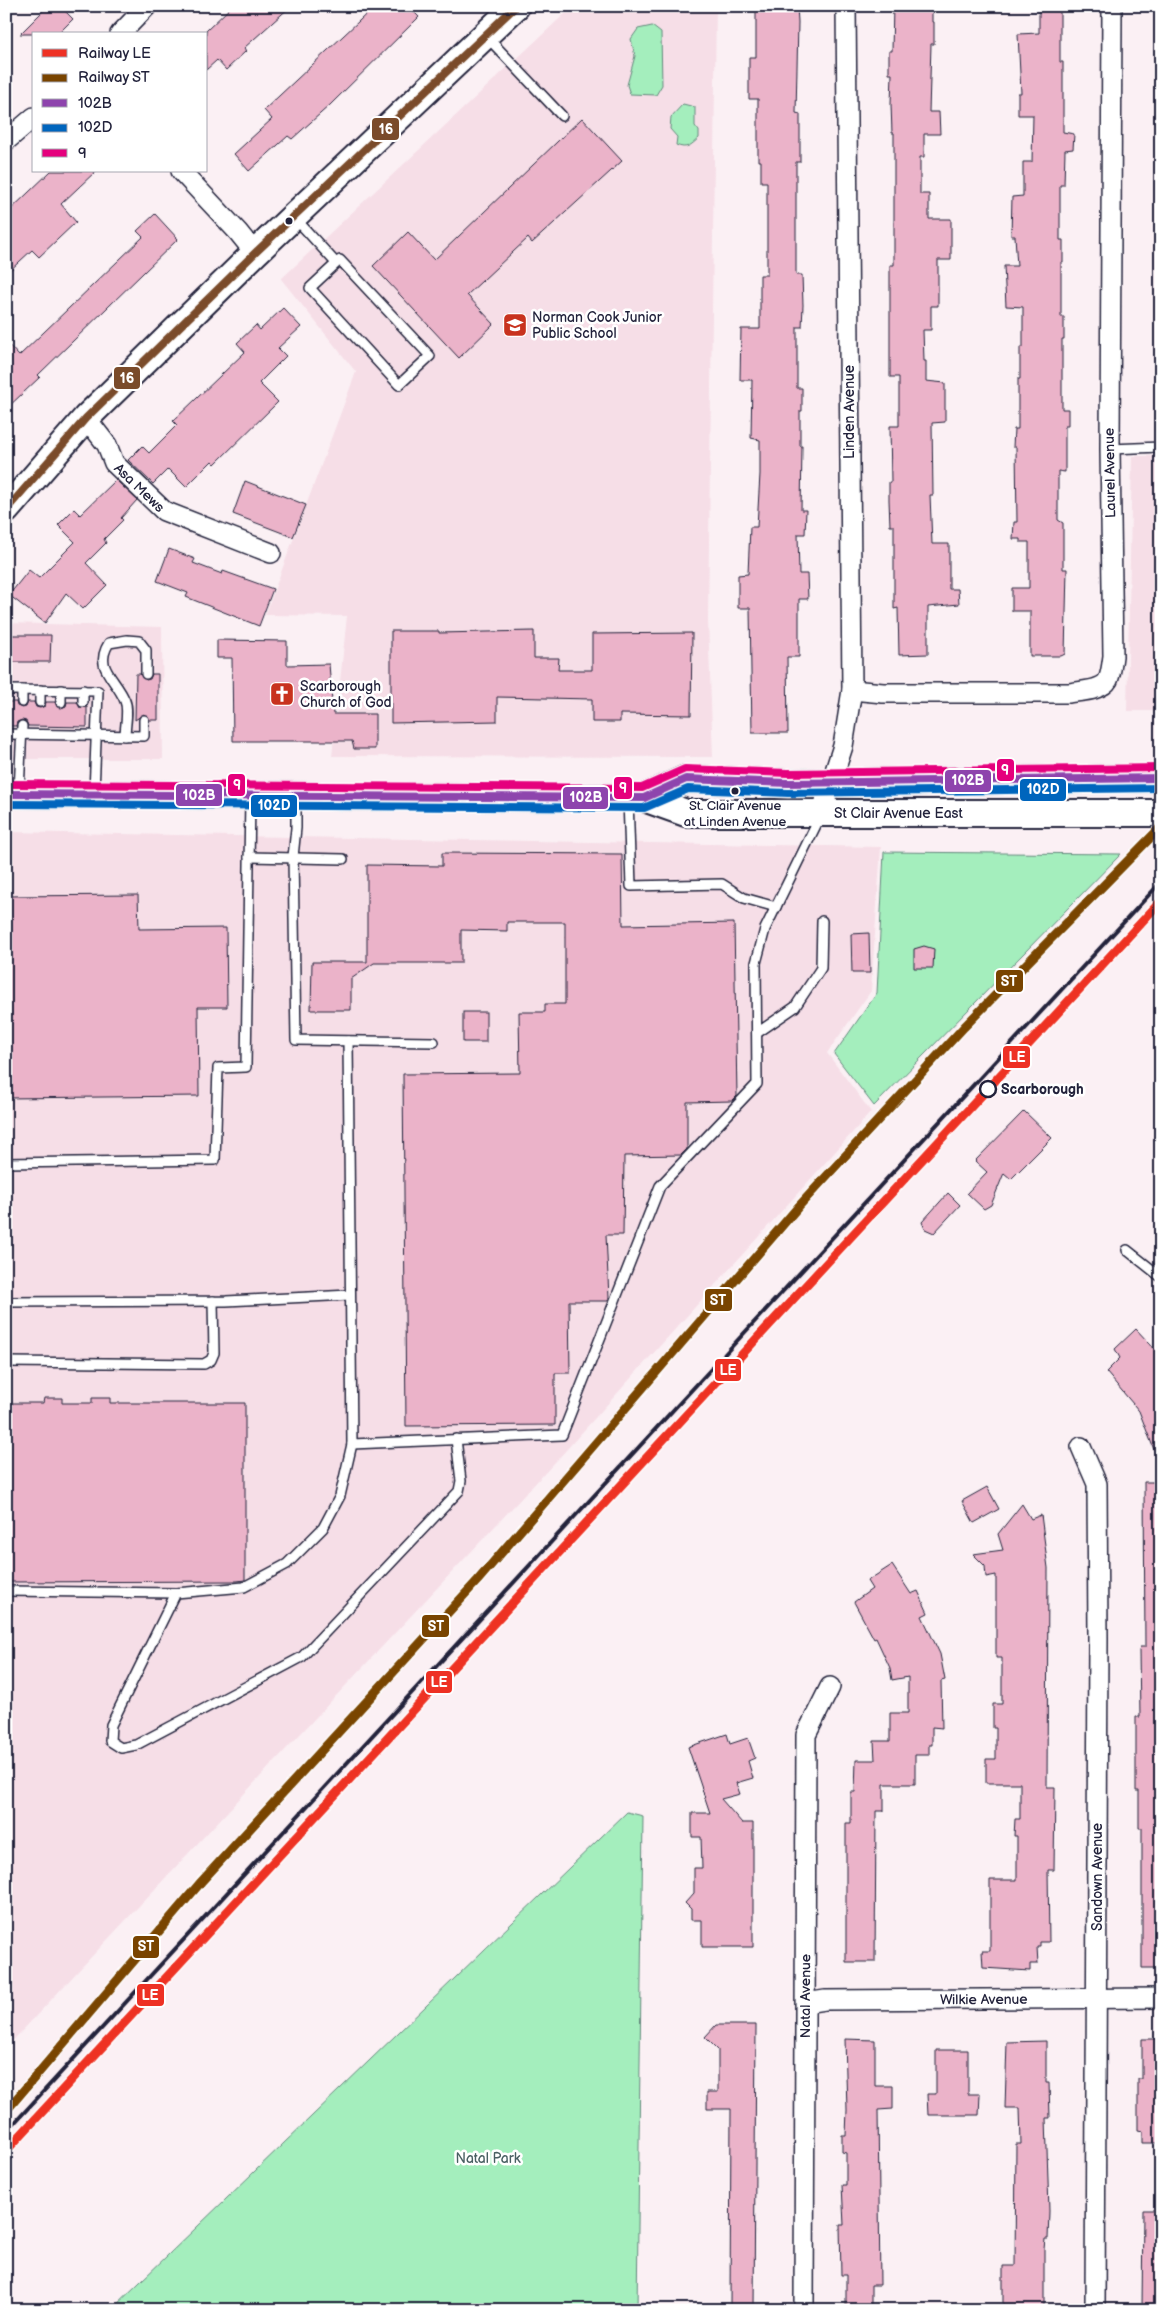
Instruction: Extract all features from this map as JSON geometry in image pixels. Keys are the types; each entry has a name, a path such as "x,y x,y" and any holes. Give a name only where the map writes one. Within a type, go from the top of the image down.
{"main road":[{"path":"6,510 86,418 293,216 516,6"},
{"name":"St Clair Avenue East","path":"636,798 686,780 788,783 1161,778"},
{"name":"St Clair Avenue East","path":"13,795 636,798 686,813 1156,813"}],"street":[{"path":"122,32 147,6"},
{"name":"Linden Avenue","path":"821,814 843,746 852,690 846,6"},
{"name":"Laurel Avenue","path":"852,690 883,693 1069,693 1104,685 1108,680 1113,656 1110,449 1112,6"},
{"path":"6,142 32,119"},
{"path":"182,172 255,253"},
{"name":"Asa Mews","path":"86,418 107,445 114,463 164,511 271,554"},
{"name":"Sandown Avenue","path":"1081,1447 1096,1484 1095,2310"},
{"name":"Natal Avenue","path":"804,2310 806,1735 830,1688"},
{"name":"Wilkie Avenue","path":"806,2003 825,2000 1161,1998"}],"lane":[{"path":"485,35 562,116"},
{"path":"293,216 336,263"},
{"path":"340,260 430,356 399,385 310,288 336,263 340,260"},
{"path":"1110,449 1161,447"},
{"path":"125,736 126,702 102,662 103,652 109,643 127,640 139,642 146,650 146,674"},
{"path":"6,690 98,691 94,795"},
{"path":"22,690 22,702"},
{"path":"40,690 40,702"},
{"path":"61,690 61,702"},
{"path":"83,702 84,690"},
{"path":"6,734 22,730 61,730 83,731 97,735 144,736 144,720"},
{"path":"13,795 22,730"},
{"path":"6,1163 215,1160 218,1068 246,1067 250,795"},
{"path":"296,796 296,828 293,857 296,1040 434,1042"},
{"path":"636,798 631,886 722,884 744,898 776,907"},
{"path":"352,1444 562,1435 660,1186 757,1084 756,963 765,929 821,814"},
{"path":"249,857 343,859"},
{"path":"757,1033 795,1007 821,968 822,921"},
{"path":"6,1591 176,1593 244,1588 287,1564 323,1528 340,1496 352,1444 348,1041"},
{"path":"1127,1250 1161,1277"},
{"path":"6,1302 213,1301 350,1295"},
{"path":"6,1362 204,1364 211,1360 214,1353 213,1301"},
{"path":"176,1593 111,1725 110,1741 121,1748 136,1745 302,1657 459,1491 461,1481 456,1440"}],"shaded area":[{"name":"Norman Cook Junior Public School","path":"573,6 716,6 708,620 713,757 332,756 347,616 265,615 356,372 281,279"},
{"path":"1132,456 1161,456 1161,711 1127,711"},
{"path":"6,623 162,627 163,759 6,759"},
{"path":"6,832 881,847 871,991 827,1053 871,1112 558,1459 6,2048"}],"green space":[{"path":"652,26 661,33 662,85 656,95 630,94 627,85 635,56 631,39 638,29"},
{"path":"683,104 695,107 695,126 699,131 699,138 686,147 676,145 677,137 670,129 671,117"},
{"path":"884,852 1121,854 874,1106 834,1054 877,993"},
{"name":"Natal Park","path":"627,1812 643,1816 637,2310 111,2310"}],"building":[{"path":"48,6 60,6 73,19 60,32 20,34"},
{"path":"232,6 291,6 244,48 246,51 226,70 217,60 208,68 208,32 206,31"},
{"path":"375,6 408,6 419,17 330,105 292,139 288,136 249,171 234,154 272,119 264,110"},
{"path":"756,6 797,6 798,22 796,113 800,114 800,162 796,162 796,275 802,275 803,305 802,327 797,327 797,388 802,388 802,411 800,411 800,446 802,446 801,510 806,510 805,534 798,534 799,574 807,574 808,599 799,599 799,657 787,657 788,733 752,733 750,608 738,608 738,575 748,574 750,527 757,527 760,474 760,440 751,438 752,380 740,380 741,329 760,329 760,275 767,275 767,182 761,182 761,161 758,161 758,99 749,99 749,57 756,57"},
{"path":"893,6 932,6 932,22 934,22 934,44 931,44 929,112 939,112 940,134 924,134 924,157 920,157 920,194 929,194 929,219 951,219 951,260 938,260 938,306 931,306 931,330 923,330 924,361 926,361 926,381 945,383 945,422 932,423 933,495 930,495 932,544 949,544 949,589 958,589 959,604 928,607 928,654 899,655 898,608 894,609 894,526 890,526 889,500 889,482 891,482 890,426 899,426 899,377 890,377 890,265 894,265 894,133 892,133 892,74 889,74 889,51 892,51"},
{"path":"1039,6 1060,6 1060,62 1063,62 1063,132 1074,134 1073,149 1065,150 1064,185 1060,185 1060,240 1063,240 1061,317 1064,317 1064,339 1062,339 1062,409 1068,409 1068,426 1065,426 1065,472 1058,471 1058,520 1063,523 1063,569 1067,569 1065,654 1061,656 1030,656 1030,611 1012,611 1012,588 1029,588 1029,542 1020,542 1020,539 1013,539 1014,522 1017,522 1016,447 1013,447 1014,429 1018,429 1018,379 1020,379 1020,347 1023,347 1023,307 1006,306 1004,266 1017,266 1015,236 1011,236 1012,197 1023,196 1023,162 1032,162 1033,115 1018,115 1018,93 1021,93 1018,34 1039,33"},
{"path":"582,118 622,161 532,243 528,238 467,295 494,324 459,358 373,266 408,232 434,260"},
{"path":"50,172 95,172 61,204 76,222 39,257 32,250 6,274 6,214"},
{"path":"155,214 178,239 38,375 40,377 6,409 6,342 19,356 143,237 137,231"},
{"path":"283,308 301,327 278,348 286,356 259,383 278,402 215,464 212,461 186,487 168,469 153,484 128,460 142,446 149,453 177,425 173,421 245,352 237,343 256,325 260,330"},
{"path":"116,480 137,500 121,518 123,520 104,539 106,543 86,563 107,585 83,609 66,593 45,623 9,595 29,570 39,578 75,542 58,525 74,509 80,515"},
{"path":"245,481 306,505 293,537 233,514"},
{"path":"169,549 195,559 193,563 222,574 223,571 273,589 259,626 186,597 188,593 157,581"},
{"path":"391,631 439,631 439,633 534,631 534,658 559,658 558,670 592,670 592,634 692,633 691,715 620,714 620,722 592,722 592,699 497,697 497,721 391,723"},
{"path":"6,635 51,635 50,662 6,662"},
{"name":"Scarborough Church of God","path":"217,640 287,641 287,665 329,664 333,714 375,714 375,749 354,749 352,741 233,741 232,658 217,658"},
{"path":"136,674 140,674 146,680 150,679 152,674 158,674 158,720 150,720 144,714 135,720"},
{"path":"6,702 16,702 17,706 22,708 26,707 28,702 34,702 36,707 40,708 45,706 46,702 55,702 57,707 61,708 66,706 67,702 77,702 80,708 87,707 87,727 28,726 26,721 22,720 17,722 16,726 6,726"},
{"path":"442,853 622,854 623,925 734,923 737,1096 732,1101 687,1102 687,1149 681,1155 624,1156 623,1235 606,1235 609,1298 608,1301 569,1301 570,1373 555,1373 555,1425 406,1426 403,1074 520,1073 519,1012 545,1012 545,1004 565,1004 565,922 507,922 507,931 461,930 461,963 374,963 351,979 351,1010 311,1010 312,962 367,962 367,865 442,866"},
{"path":"138,895 139,929 226,928 227,1007 198,1007 199,1096 6,1098 6,896"},
{"path":"869,933 870,973 852,973 851,934"},
{"path":"924,946 934,949 933,968 914,968 914,949"},
{"path":"463,1012 486,1012 486,1042 463,1042"},
{"path":"1024,1111 1052,1138 1011,1179 1004,1173 991,1205 984,1209 967,1193 987,1172 975,1161"},
{"path":"948,1193 960,1205 934,1233 925,1229 922,1222"},
{"path":"1136,1329 1161,1356 1160,1465 1139,1411 1106,1372 1120,1358 1115,1349"},
{"path":"44,1398 62,1398 62,1403 92,1403 92,1398 110,1398 110,1403 245,1403 245,1580 6,1582 6,1403 43,1403"},
{"path":"1144,1482 1161,1482 1161,1968 1142,1968 1142,1828 1139,1828 1139,1791 1136,1791 1136,1717 1140,1717 1139,1651 1140,1647 1145,1647"},
{"path":"987,1487 999,1509 974,1523 962,1501"},
{"path":"1022,1504 1031,1519 1041,1515 1048,1568 1047,1787 1055,1787 1054,1870 1048,1870 1049,1942 1040,1942 1040,1947 1037,1947 1038,1964 1030,1964 1030,1971 983,1968 982,1951 990,1951 990,1880 1017,1880 1017,1836 1014,1836 1015,1819 1020,1819 1020,1783 986,1783 986,1759 996,1759 996,1728 993,1728 993,1704 1002,1704 1002,1658 996,1658 996,1575 986,1577 985,1566 973,1554 1003,1550 998,1534"},
{"path":"892,1565 911,1594 918,1591 928,1613 922,1616 940,1654 945,1680 941,1681 942,1728 932,1727 932,1745 929,1745 929,1755 915,1755 915,1784 884,1784 884,1811 876,1811 875,1962 846,1962 846,1823 851,1823 851,1792 855,1792 856,1760 875,1760 874,1741 890,1741 890,1713 908,1713 908,1677 892,1680 890,1668 876,1638 874,1639 854,1602 872,1589 867,1581"},
{"path":"727,1734 730,1744 748,1738 755,1758 748,1761 753,1778 736,1783 740,1794 721,1799 742,1823 753,1823 753,1947 702,1947 702,1920 691,1920 691,1909 685,1903 694,1893 694,1868 702,1868 701,1837 692,1837 692,1813 710,1813 688,1747"},
{"path":"716,2025 756,2025 754,2310 730,2310 731,2109 707,2109 707,2092 718,2092 718,2050 705,2037"},
{"path":"845,2039 875,2040 875,2086 893,2086 893,2109 878,2110 880,2285 871,2285 871,2310 846,2310 846,2275 841,2275 840,2225 844,2225 842,2185 846,2185 846,2153 842,2152 842,2135 846,2135 847,2110"},
{"path":"1142,2039 1161,2039 1161,2143 1143,2143 1143,2131 1138,2130 1138,2079 1142,2079"},
{"path":"1046,2041 1046,2083 1049,2083 1050,2118 1046,2118 1049,2211 1048,2239 1045,2239 1044,2249 1044,2310 1012,2310 1012,2305 1003,2305 1003,2266 1015,2266 1016,2144 1021,2144 1020,2108 1005,2108 1007,2042"},
{"path":"936,2050 968,2050 968,2094 980,2094 979,2115 928,2115 927,2094 936,2094"},
{"path":"1143,2210 1161,2210 1161,2310 1142,2310"}],"railway":[{"path":"6,2132 1161,882"}],"rail line":[{"name":"ST","path":"6,2111 201,1882 478,1580 799,1206 964,1027 1161,827"},
{"name":"LE","path":"6,2151 1161,901"}],"transit line":[{"name":"16","path":"6,510 86,418 255,253 516,6"},
{"name":"9","path":"6,784 642,788 685,769 788,773 1161,768"},
{"name":"102B","path":"6,794 644,798 686,779 788,783 1161,778"},
{"name":"102D","path":"6,804 644,808 688,789 788,793 1161,788"}],"place":[{"name":"Norman Cook Junior Public School","path":"515,325"},
{"name":"Scarborough Church of God","path":"282,694"},
{"name":"St. Clair Avenue at Linden Avenue","path":"735,791"},
{"name":"Scarborough","path":"988,1089"}]}
